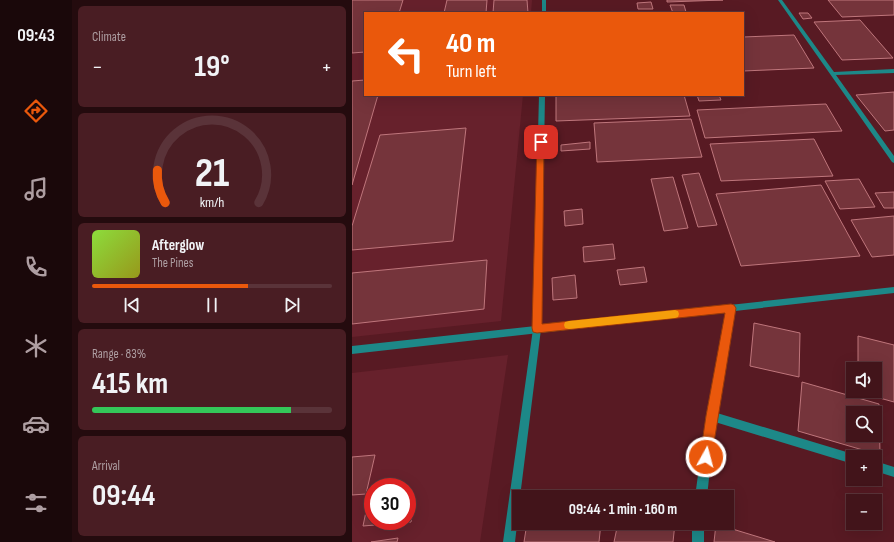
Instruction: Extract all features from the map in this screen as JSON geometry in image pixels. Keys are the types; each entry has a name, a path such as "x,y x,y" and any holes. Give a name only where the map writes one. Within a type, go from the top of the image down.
{"street":[{"path":"544,0 544,12"},
{"path":"780,0 894,161"},
{"path":"832,74 894,71"},
{"path":"509,542 537,328 542,96"},
{"path":"352,350 537,328 894,290"},
{"path":"702,490 712,416 731,308"},
{"path":"712,416 846,457"},
{"path":"882,468 894,472"},
{"path":"698,530 698,542"}],"shaded area":[{"path":"352,0 532,0 531,12 364,12 364,96 523,96 501,321 352,337"},
{"path":"508,355 480,542 352,542 352,373"}],"building":[{"path":"352,0 403,0 399,12 364,12 364,52 352,53"},
{"path":"447,0 487,0 486,12 444,12"},
{"path":"494,0 527,0 528,12 493,12"},
{"path":"667,0 723,0 667,2"},
{"path":"828,0 894,0 894,15 842,17"},
{"path":"651,2 653,9 638,9 637,3"},
{"path":"670,5 684,5 686,12 673,12"},
{"path":"799,13 808,13 812,18 803,19"},
{"path":"860,20 893,58 842,60 814,22"},
{"path":"794,35 814,68 744,71 744,37"},
{"path":"364,80 364,96 378,96 352,185 352,81"},
{"path":"894,92 894,130 885,131 856,95"},
{"path":"556,96 684,96 690,116 556,121"},
{"path":"697,96 719,96 721,100 699,101"},
{"path":"826,104 842,131 705,138 697,110"},
{"path":"691,119 702,157 597,162 594,123"},
{"path":"466,128 453,241 352,250 352,226 380,135"},
{"path":"814,139 833,176 721,181 710,144"},
{"path":"590,142 590,149 561,151 561,145"},
{"path":"699,173 717,225 698,227 682,175"},
{"path":"673,177 688,228 664,231 651,179"},
{"path":"859,179 875,207 840,209 825,181"},
{"path":"821,185 860,256 741,266 716,194"},
{"path":"894,192 894,208 884,208 875,193"},
{"path":"582,209 583,224 565,226 564,211"},
{"path":"894,216 894,255 872,257 851,220"},
{"path":"613,244 615,259 584,262 583,247"},
{"path":"487,260 484,309 352,324 352,273"},
{"path":"644,267 647,282 620,285 617,270"},
{"path":"575,275 577,298 553,300 552,278"},
{"path":"754,323 800,333 799,377 750,366"},
{"path":"858,336 894,345 894,402 880,398 882,398 882,362 858,362"},
{"path":"802,382 846,395 846,398 858,398 879,404 879,406 846,406 846,442 880,442 880,450 863,450 798,431"},
{"path":"375,455 370,478 364,478 364,494 352,495 352,457"},
{"path":"734,529 775,542 714,542 715,530"},
{"path":"526,530 600,530 599,542 524,542"},
{"path":"617,530 674,530 673,542 614,542"},
{"path":"398,538 397,542 371,542"}],"slow traffic":[{"path":"569,325 675,314"}],"route":[{"path":"541,142 537,328 731,308 706,457"}]}
